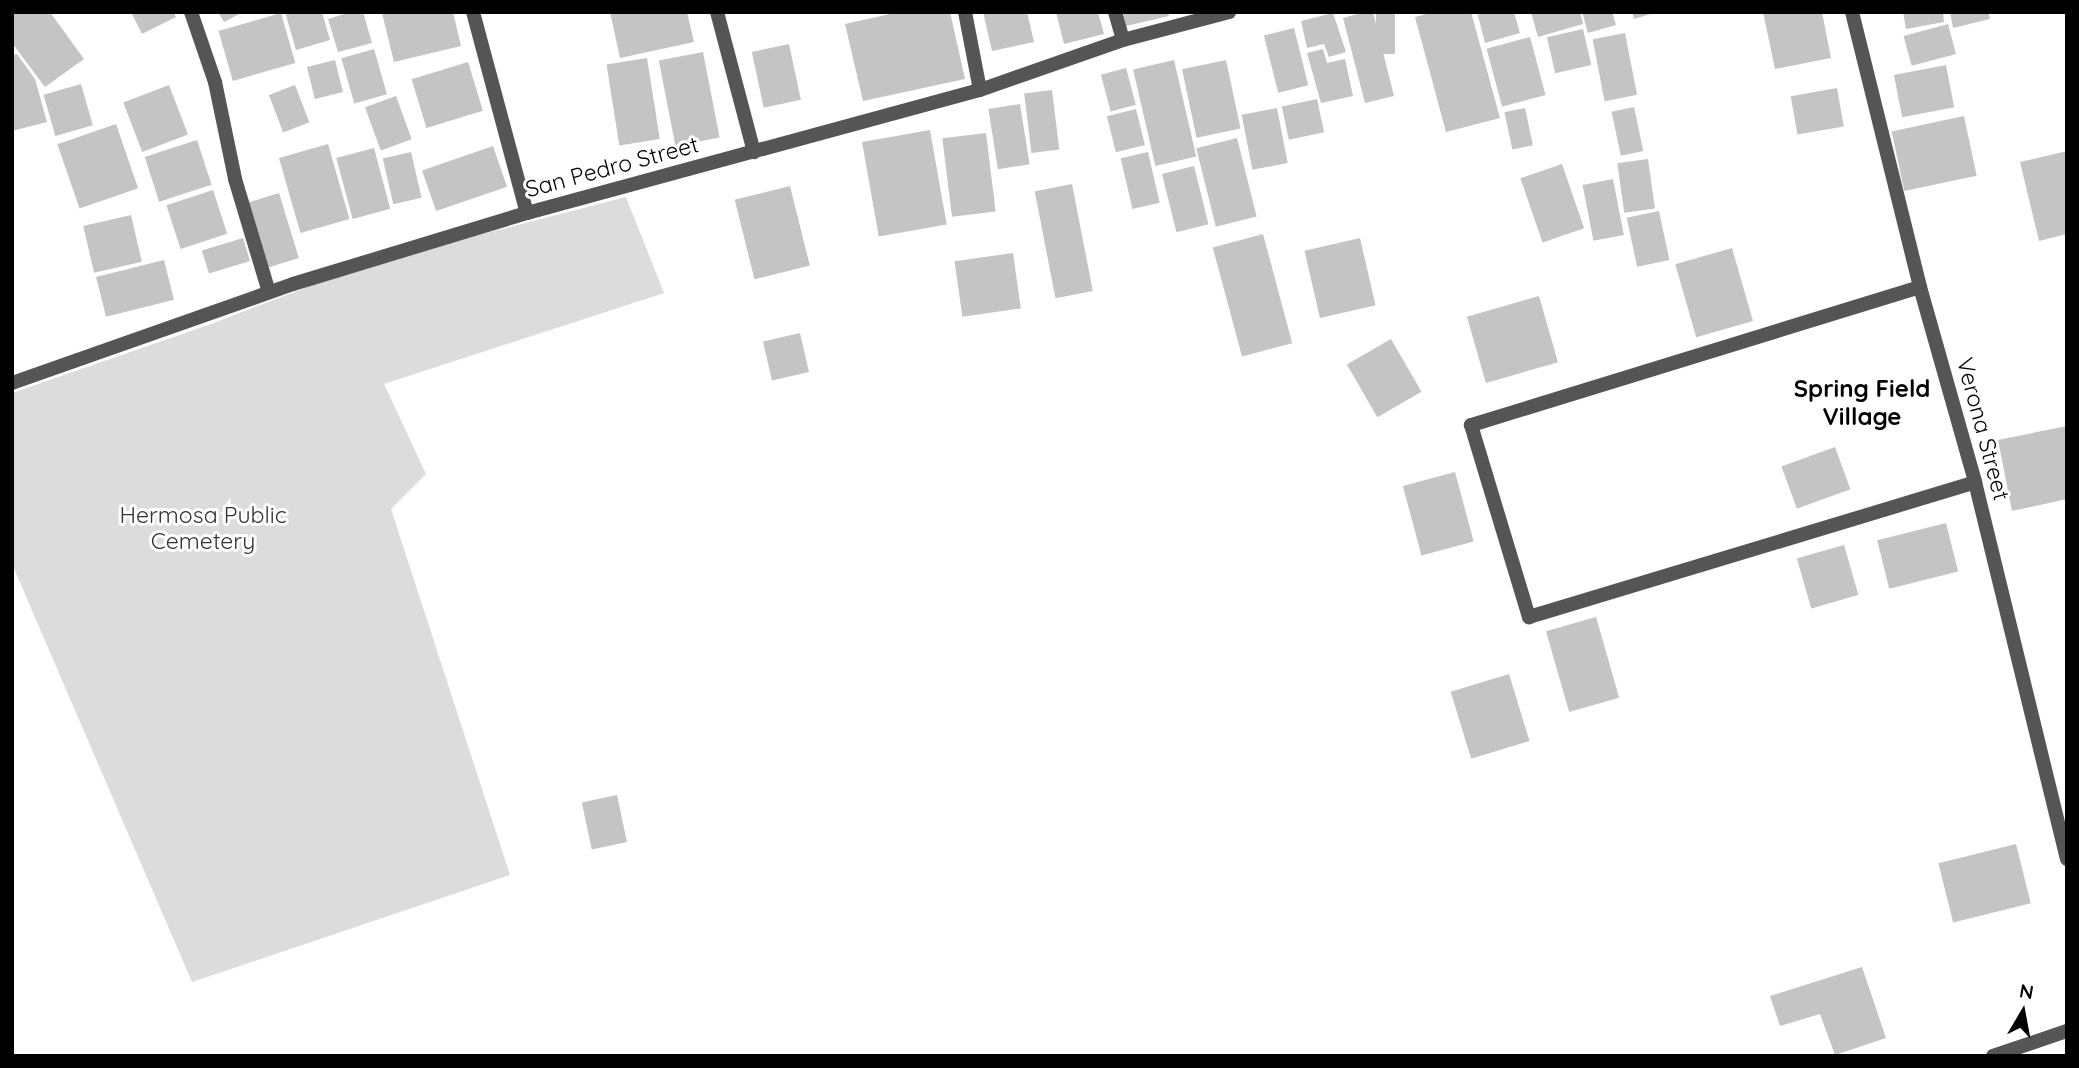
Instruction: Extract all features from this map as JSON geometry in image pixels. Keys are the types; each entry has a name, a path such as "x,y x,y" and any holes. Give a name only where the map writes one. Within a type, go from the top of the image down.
{"street":[{"path":"191,12 215,82 235,179 269,292"},
{"path":"473,12 527,213"},
{"path":"717,12 754,152"},
{"path":"965,12 980,90"},
{"path":"1115,12 1122,40"},
{"name":"San Pedro Street","path":"12,383 269,292 527,213 980,90 1122,40 1229,12"},
{"name":"Verona Street","path":"1852,12 1920,287 1975,482 2067,859"},
{"path":"1920,287 1471,425 1529,617 1975,482"},
{"path":"1993,1056 2067,1031"}],"green space":[{"name":"Hermosa Public Cemetery","path":"626,197 664,293 384,384 426,474 391,509 510,875 192,982 12,564 12,393 211,324 370,263"}],"building":[{"path":"12,12 50,12 84,59 45,87 12,43"},
{"path":"131,12 173,12 176,17 142,34"},
{"path":"218,12 243,12 224,22"},
{"path":"285,12 322,12 330,40 296,50"},
{"path":"351,12 363,12 372,43 338,52 328,19"},
{"path":"453,12 461,46 394,62 382,13"},
{"path":"610,12 687,12 694,42 620,58"},
{"path":"899,12 950,12 965,79 863,101 845,24"},
{"path":"983,12 1027,12 1034,42 992,51"},
{"path":"1056,12 1098,12 1104,34 1064,44"},
{"path":"1123,12 1168,12 1169,16 1126,26"},
{"path":"1373,12 1394,96 1365,103 1343,18"},
{"path":"1376,12 1395,12 1395,54 1376,54"},
{"path":"1434,12 1471,12 1500,118 1446,132 1415,17"},
{"path":"1477,12 1514,12 1520,33 1485,43"},
{"path":"1531,12 1580,12 1583,24 1538,37"},
{"path":"1582,12 1612,12 1616,25 1588,33"},
{"path":"1632,12 1654,12 1654,13 1634,19"},
{"path":"1763,12 1822,12 1831,58 1775,69"},
{"path":"1903,12 1943,12 1944,22 1906,29"},
{"path":"1950,12 1988,12 1990,19 1953,28"},
{"path":"281,13 295,63 233,81 219,31"},
{"path":"1333,13 1346,52 1329,57 1324,44 1307,48 1301,21"},
{"path":"1948,24 1956,54 1912,66 1904,36"},
{"path":"1294,28 1308,85 1278,93 1264,35"},
{"path":"1583,29 1591,65 1555,73 1547,37"},
{"path":"1625,33 1637,95 1605,101 1593,39"},
{"path":"1530,37 1546,95 1502,107 1487,49"},
{"path":"789,44 801,100 764,108 752,52"},
{"path":"374,49 387,94 354,104 341,58"},
{"path":"1323,49 1327,63 1345,59 1353,96 1321,103 1307,53"},
{"path":"703,52 720,137 675,146 659,61"},
{"path":"17,54 35,79 47,122 12,131 12,55"},
{"path":"647,58 660,139 619,145 607,64"},
{"path":"335,60 343,92 315,99 307,67"},
{"path":"1174,60 1196,156 1155,166 1133,69"},
{"path":"1226,60 1241,128 1197,138 1182,69"},
{"path":"468,62 483,111 426,128 412,79"},
{"path":"1946,65 1954,107 1902,117 1894,75"},
{"path":"1126,68 1136,105 1111,111 1101,75"},
{"path":"81,84 93,125 55,136 44,95"},
{"path":"169,85 188,134 142,152 123,103"},
{"path":"295,85 309,122 283,132 269,95"},
{"path":"1837,88 1844,126 1797,135 1791,96"},
{"path":"1052,90 1059,150 1032,153 1024,93"},
{"path":"396,96 412,139 381,151 365,107"},
{"path":"1317,99 1324,132 1289,140 1282,106"},
{"path":"1020,104 1030,164 998,169 988,109"},
{"path":"1634,107 1643,151 1621,156 1612,112"},
{"path":"1277,108 1288,163 1252,170 1242,115"},
{"path":"1525,108 1533,145 1512,150 1504,112"},
{"path":"1136,109 1145,145 1116,152 1107,116"},
{"path":"1964,116 1977,176 1904,191 1892,131"},
{"path":"116,124 138,188 80,208 57,144"},
{"path":"930,130 947,225 879,237 862,142"},
{"path":"986,133 996,211 952,217 942,138"},
{"path":"1237,138 1257,217 1216,227 1196,148"},
{"path":"197,140 212,185 159,202 145,157"},
{"path":"328,144 349,219 300,233 279,158"},
{"path":"493,146 507,187 436,211 422,170"},
{"path":"374,148 390,209 353,219 336,158"},
{"path":"2067,151 2067,234 2039,241 2020,162"},
{"path":"411,152 422,198 393,204 383,159"},
{"path":"1148,152 1160,203 1132,209 1121,158"},
{"path":"1648,159 1655,209 1624,213 1617,163"},
{"path":"1562,164 1584,228 1543,243 1520,178"},
{"path":"1194,166 1209,224 1176,232 1162,174"},
{"path":"1613,179 1624,235 1593,241 1583,185"},
{"path":"1072,184 1093,291 1055,298 1035,191"},
{"path":"790,186 810,266 755,279 735,200"},
{"path":"213,190 227,234 181,249 166,205"},
{"path":"279,193 299,258 266,268 246,203"},
{"path":"1659,211 1669,260 1637,267 1627,218"},
{"path":"131,215 142,262 94,273 83,226"},
{"path":"1263,234 1292,343 1242,357 1213,247"},
{"path":"243,238 250,261 209,274 202,251"},
{"path":"1360,238 1376,305 1320,318 1304,251"},
{"path":"1732,248 1753,321 1696,337 1675,264"},
{"path":"1013,253 1021,308 962,317 955,261"},
{"path":"164,260 174,300 106,317 96,277"},
{"path":"1539,296 1558,362 1486,383 1467,317"},
{"path":"800,333 809,372 772,381 763,342"},
{"path":"1391,339 1422,392 1377,417 1347,364"},
{"path":"2067,426 2067,499 2012,511 1998,440"},
{"path":"1835,447 1850,489 1797,509 1781,466"},
{"path":"1455,472 1474,542 1421,556 1403,486"},
{"path":"1946,523 1958,572 1889,589 1877,540"},
{"path":"1844,545 1858,595 1811,608 1797,559"},
{"path":"1596,617 1619,698 1569,712 1546,631"},
{"path":"1509,674 1529,741 1471,759 1451,692"},
{"path":"617,795 627,842 592,849 582,802"},
{"path":"2016,844 2031,903 1953,923 1938,863"},
{"path":"1862,967 1886,1038 1835,1055 1820,1014 1780,1026 1770,996"}],"district":[{"name":"Spring Field Village","path":"1862,403"}]}
